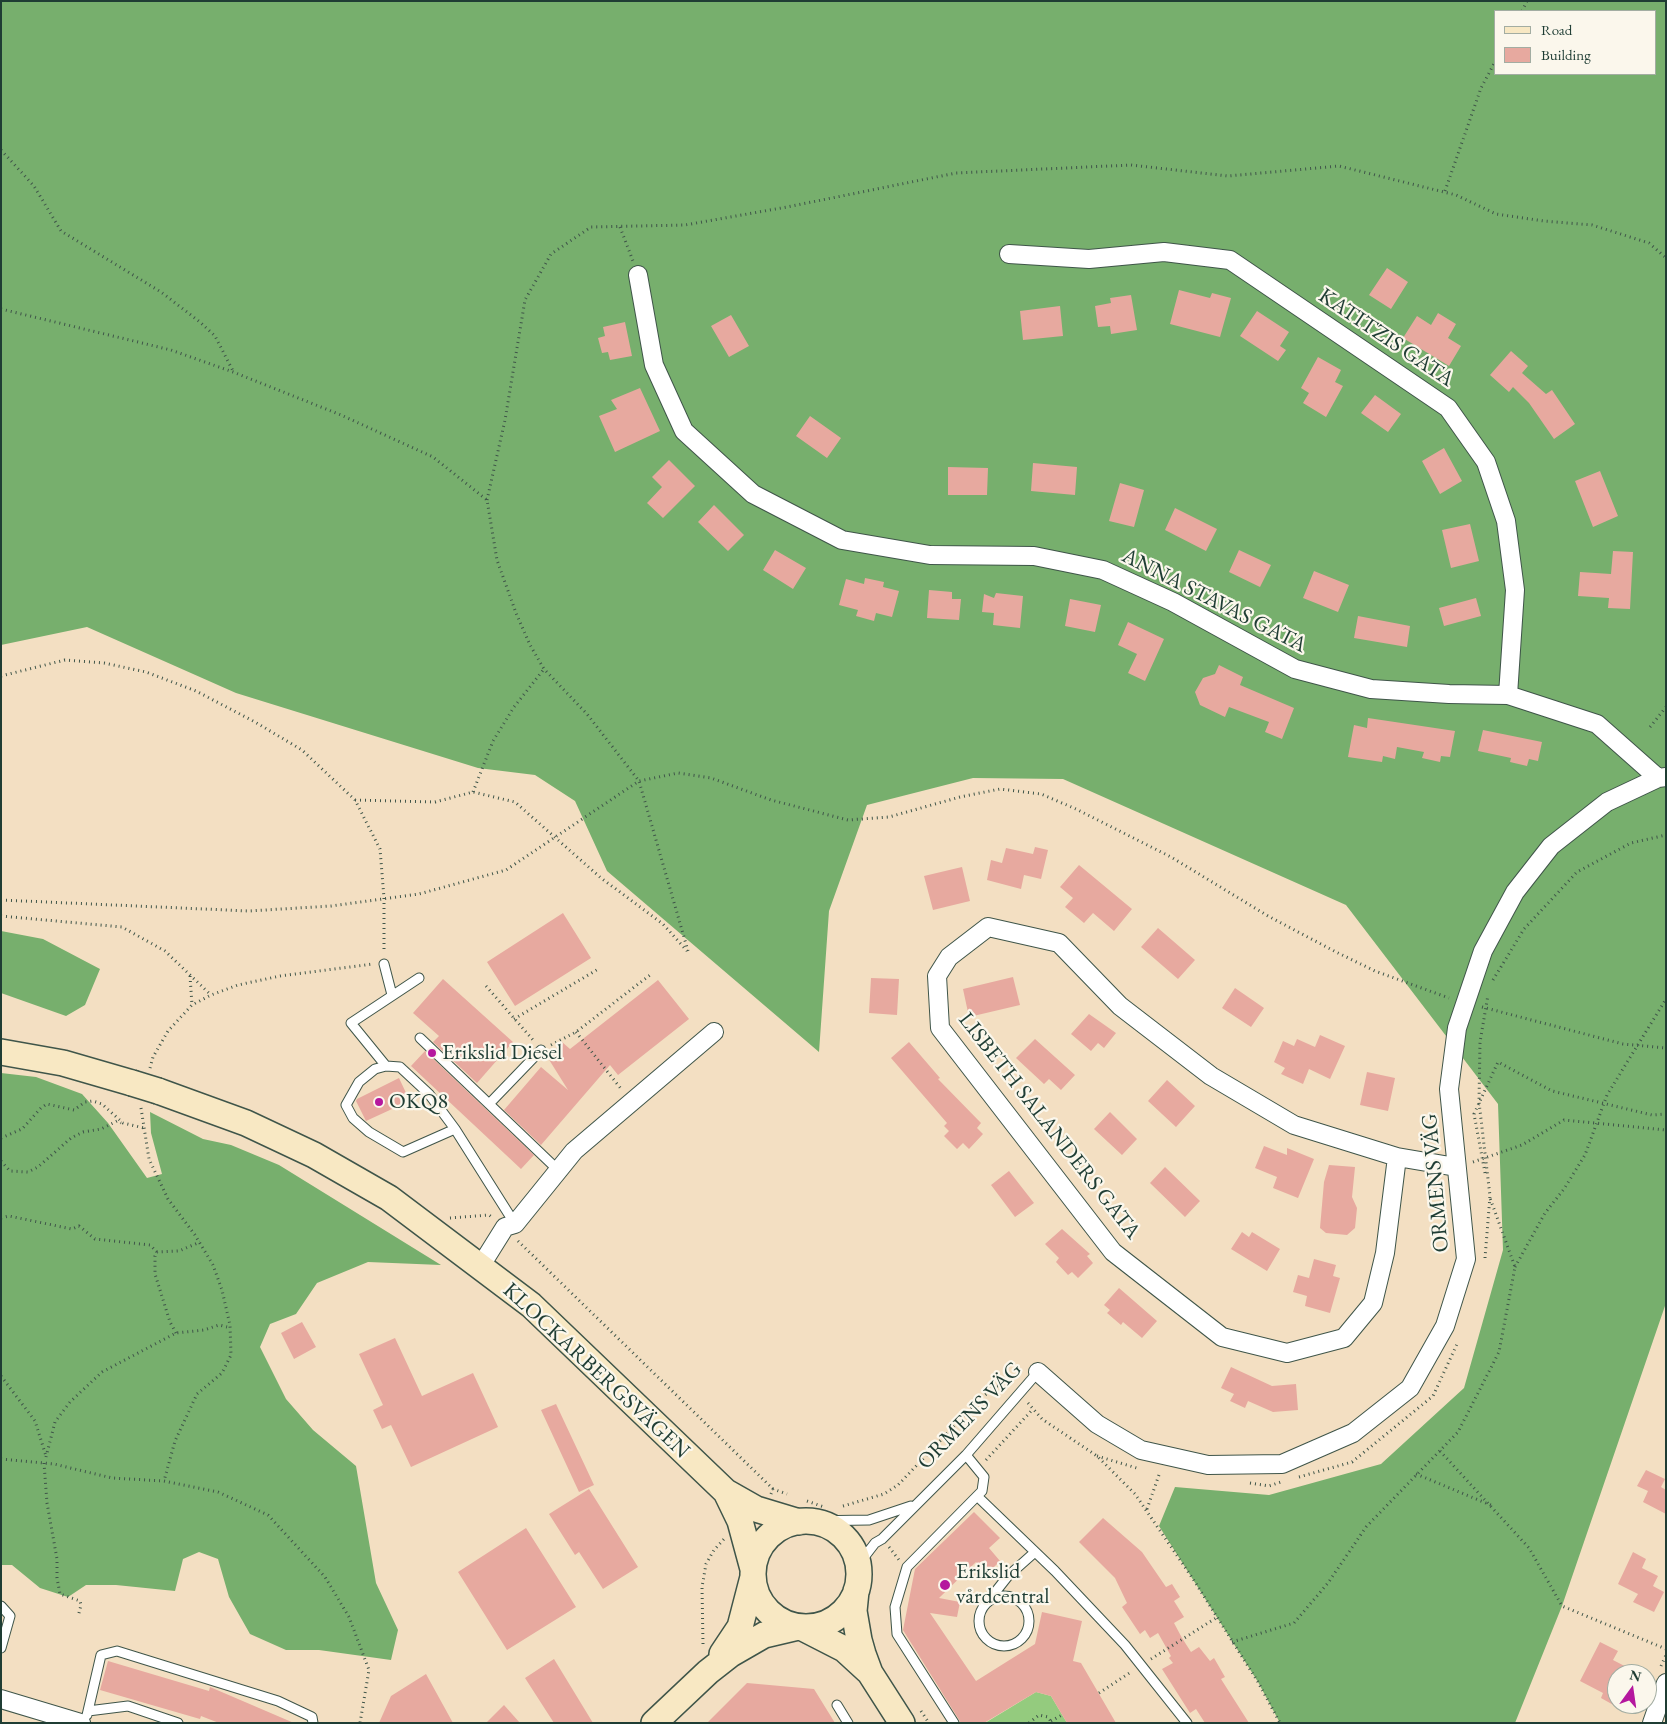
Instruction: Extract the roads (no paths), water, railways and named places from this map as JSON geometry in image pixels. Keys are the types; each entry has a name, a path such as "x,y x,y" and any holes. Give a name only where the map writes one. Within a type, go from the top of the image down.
{"main road":[{"name":"KLOCKARBERGSVÄGEN","path":"1,1052 63,1063 246,1123 314,1155 389,1198 531,1305 726,1492 756,1510 802,1522"},
{"name":"KLOCKARBERGSVÄGEN","path":"726,1492 740,1521 753,1572"},
{"path":"708,1672 740,1628 750,1596 753,1572 762,1544 772,1534 787,1525 802,1522 822,1524 839,1533 851,1547 858,1582 854,1611 858,1640 870,1672 902,1723"},
{"path":"753,1572 758,1596 769,1612 784,1623 800,1627 844,1649 870,1672"},
{"path":"654,1723 708,1672 751,1641 778,1630 820,1625 836,1618 846,1609 858,1582"}],"street":[{"name":"KATITZIS GATA","path":"1009,254 1089,259 1164,252 1230,260 1448,408 1486,462 1506,521 1515,590 1508,695"},
{"name":"ANNA STAVAS GATA","path":"638,275 654,365 684,431 753,494 842,540 930,556 1034,556 1103,570 1173,602 1295,669 1371,689 1450,694 1508,695 1597,724 1662,778"},
{"name":"ORMENS VÄG","path":"1038,1372 1097,1424 1141,1450 1208,1465 1282,1464 1353,1434 1410,1388 1445,1326 1466,1259 1462,1203 1456,1167 1449,1088 1457,1028 1464,1002 1483,951 1515,892 1550,846 1607,802 1662,778"},
{"name":"LISBETH SALANDERS GATA","path":"1397,1157 1384,1253 1373,1303 1344,1338 1287,1353 1222,1337 1113,1252 940,1028 937,976 949,957 988,927 1059,943 1120,1006 1211,1076 1294,1125 1397,1157 1456,1167"},
{"path":"480,1267 505,1228 515,1224 574,1151 714,1032"},
{"path":"1652,1723 1666,1683"},
{"path":"1,1699 56,1719 84,1719"}],"lane":[{"path":"384,964 392,995"},
{"path":"386,1066 351,1023 419,978"},
{"path":"420,1038 558,1170"},
{"path":"489,1104 541,1050"},
{"path":"455,1129 403,1152 369,1132 353,1118 346,1105 359,1082 375,1068 386,1066 400,1067 429,1094 455,1129 515,1224"},
{"name":"ORMENS VÄG","path":"858,1582 862,1563 868,1551 966,1455 1038,1372"},
{"path":"954,1723 897,1634 896,1607 907,1567 982,1491 984,1477 978,1467 966,1455"},
{"path":"977,1496 1035,1552 1125,1645 1187,1723"},
{"path":"802,1522 869,1520 914,1505"},
{"path":"987,1602 1004,1596 1016,1600 1023,1606 1027,1613 1029,1624 1022,1638 1006,1647 996,1646 986,1640 980,1631 978,1622 981,1610 987,1602 1008,1576 1035,1552"},
{"path":"1,1606 10,1616 1,1648"},
{"path":"84,1719 101,1655 116,1650 278,1702 312,1717 313,1723"},
{"path":"838,1705 848,1723"},
{"path":"84,1719 128,1706 178,1723"}],"place":[{"name":"Erikslid Diesel","path":"432,1053"},
{"name":"OKQ8","path":"379,1102"},
{"name":"Erikslid vårdcentral","path":"945,1585"}]}
